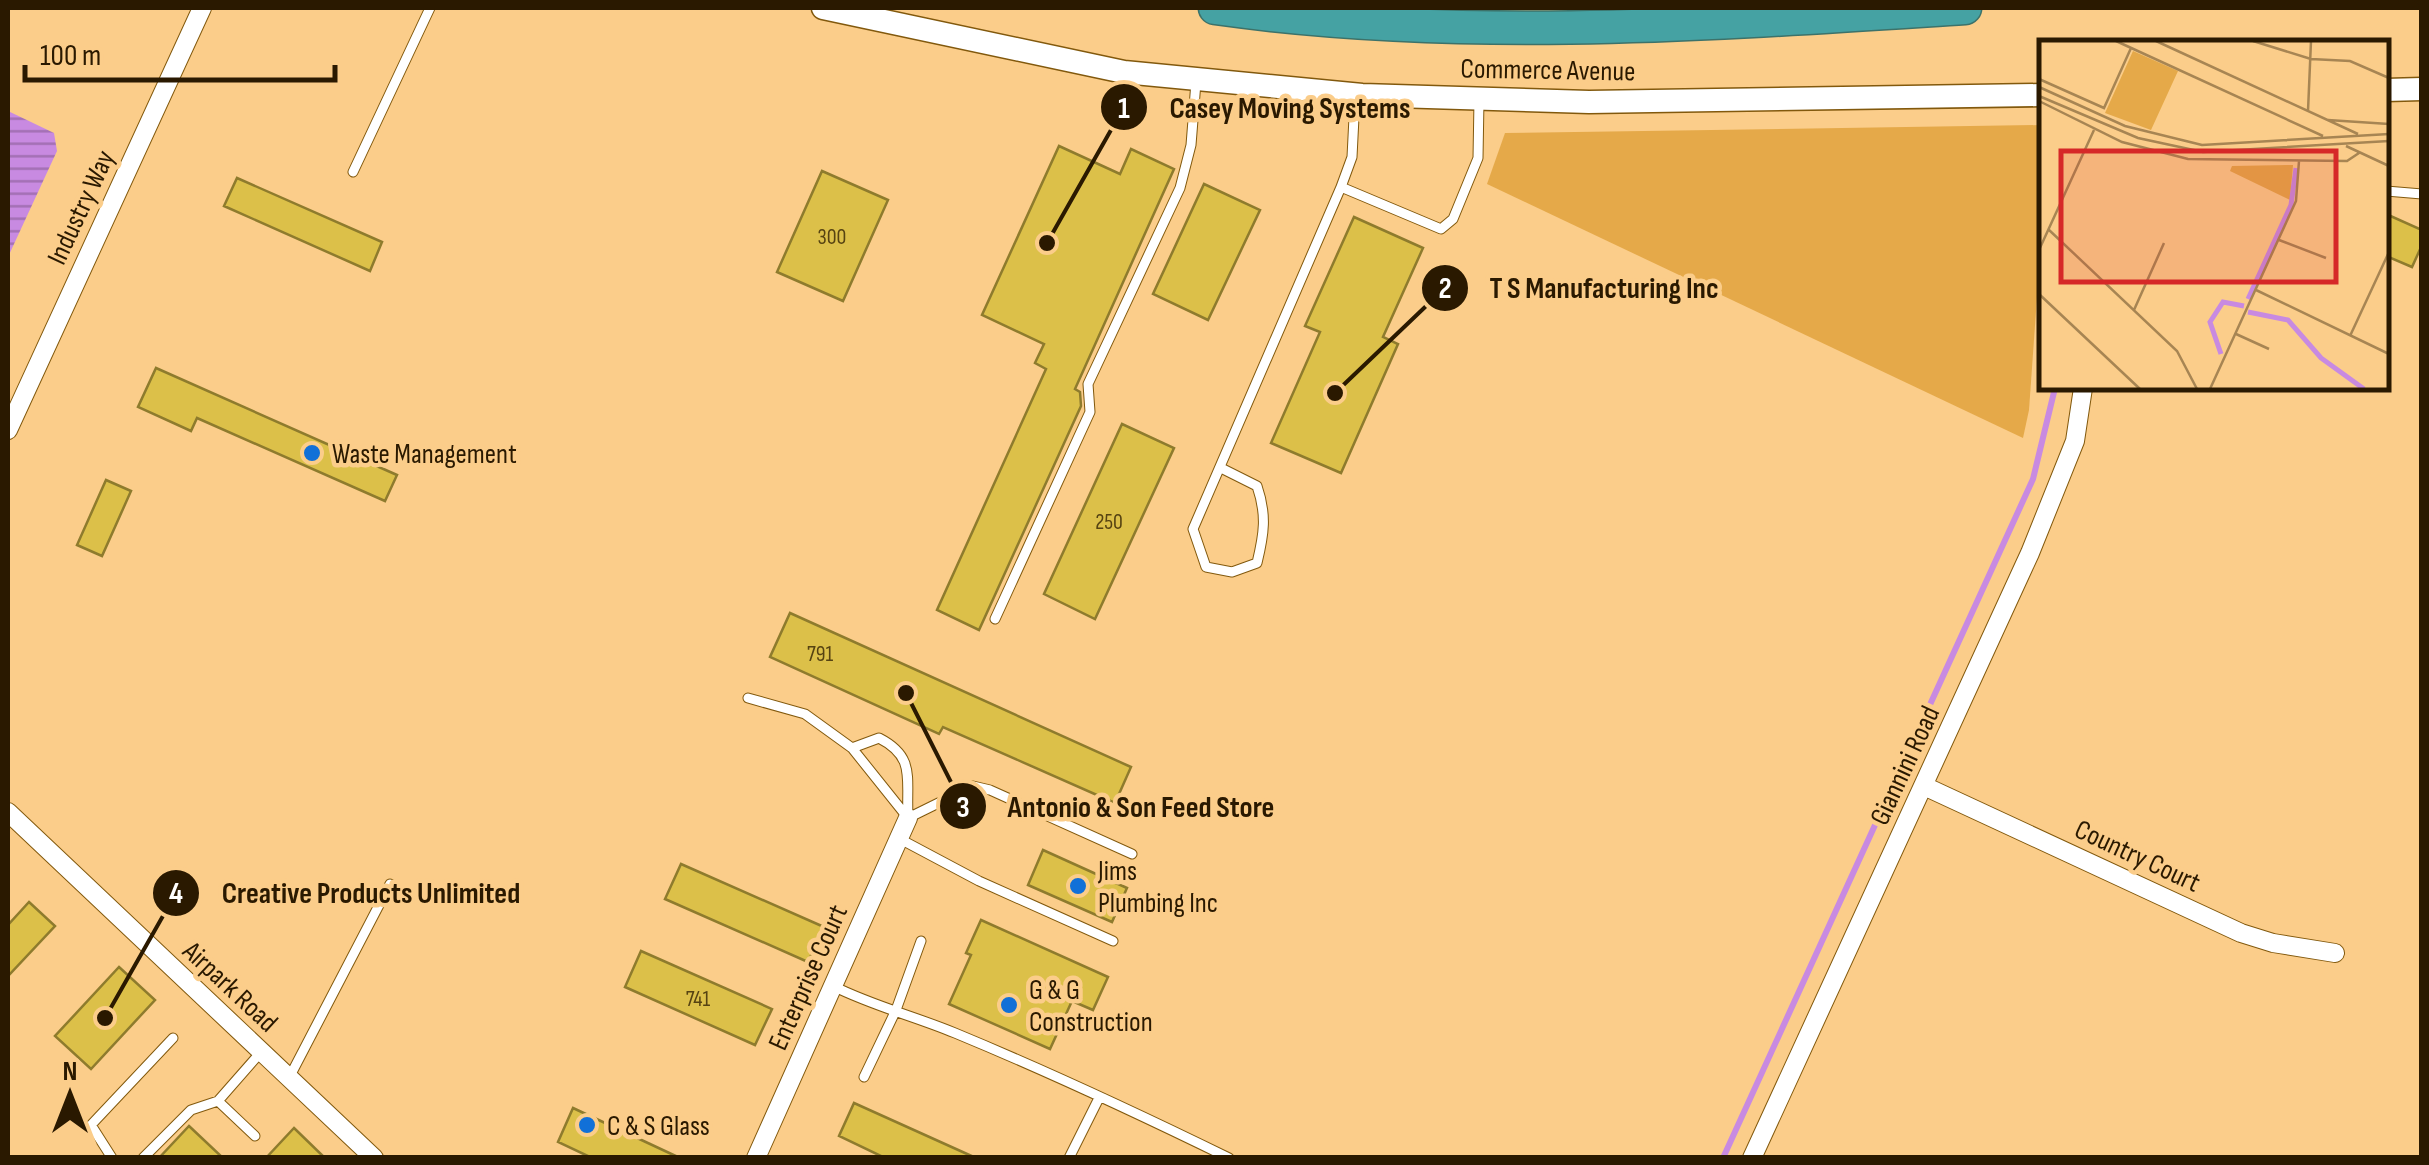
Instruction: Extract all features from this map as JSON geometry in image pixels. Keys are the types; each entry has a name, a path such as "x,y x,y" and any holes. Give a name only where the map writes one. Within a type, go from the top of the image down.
{"highway":[{"path":"1215,8 1481,29 1736,24 1965,8"}],"street":[{"name":"Industry Way","path":"8,430 202,8"},
{"name":"Commerce Avenue","path":"822,8 1124,72 1355,95 1589,102 2039,96"},
{"path":"2389,90 2422,89"},
{"name":"Giannini Road","path":"1752,1158 2030,554 2076,441 2082,390"},
{"name":"Country Court","path":"1924,786 2241,933 2273,943 2335,952"},
{"name":"Airpark Road","path":"8,812 374,1158"},
{"name":"Enterprise Court","path":"756,1158 908,818"}],"lane":[{"path":"353,172 430,8"},
{"path":"995,619 1090,412 1088,384 1180,188 1191,146 1196,79"},
{"path":"1220,468 1257,486 1264,506 1266,529 1257,564 1232,572 1206,567 1193,530 1352,157 1355,95"},
{"path":"1340,186 1442,229 1453,219 1478,158 1479,98"},
{"path":"2389,191 2422,194"},
{"path":"748,698 805,714 852,748 908,818"},
{"path":"852,748 878,738 899,749 905,759 908,818"},
{"path":"908,818 974,786 1132,854"},
{"path":"900,838 978,881 1113,941"},
{"path":"289,1078 390,884"},
{"path":"864,1078 896,1010 921,941"},
{"path":"834,986 872,1005 961,1035 1229,1158"},
{"path":"112,1158 91,1125 173,1038"},
{"path":"143,1158 191,1110 218,1101 261,1052"},
{"path":"1068,1158 1100,1098"},
{"path":"218,1101 255,1136"}],"shaded area":[{"path":"8,111 54,133 57,151 8,257"},
{"path":"2039,125 2039,269 2029,410 2023,438 1487,184 1505,133"}],"building":[{"path":"1059,146 1120,174 1131,149 1174,169 1075,389 1080,392 1081,406 979,630 937,610 1046,369 1035,363 1044,344 982,315"},
{"path":"822,171 888,200 843,301 777,272"},
{"path":"237,178 382,242 370,271 224,206"},
{"path":"1204,184 1260,210 1208,320 1153,294"},
{"path":"2389,215 2422,230 2422,245 2412,267 2389,257"},
{"path":"1354,217 1423,248 1383,337 1398,344 1341,473 1271,443 1320,332 1305,326"},
{"name":"Waste Management","path":"156,368 397,475 385,501 197,418 191,431 138,407"},
{"path":"1122,424 1174,448 1095,619 1044,594"},
{"path":"106,480 131,491 102,556 77,545"},
{"path":"790,613 1131,767 1115,803 943,727 939,734 770,657"},
{"name":"Jims Plumbing Inc","path":"1043,850 1127,888 1112,922 1028,885"},
{"path":"681,864 824,927 808,962 665,899"},
{"path":"29,902 55,926 8,976 8,925"},
{"path":"981,920 1108,977 1093,1010 1072,1001 1050,1049 949,1004 971,955 966,953"},
{"path":"641,951 772,1009 755,1045 625,987"},
{"path":"119,967 155,1000 91,1069 55,1036"},
{"path":"854,1103 976,1158 885,1158 839,1136"},
{"name":"C & S Glass","path":"573,1108 680,1158 592,1158 558,1142"},
{"path":"189,1126 223,1158 159,1158"},
{"path":"294,1128 325,1158 266,1158"}],"waterway":[{"path":"1723,1158 2033,479 2055,390"}],"place":[{"name":"Casey Moving Systems","path":"1047,243"},
{"name":"T S Manufacturing Inc","path":"1335,393"},
{"name":"Waste Management","path":"312,453"},
{"name":"Antonio & Son Feed Store","path":"906,693"},
{"name":"Jims Plumbing Inc","path":"1078,886"},
{"name":"G & G Construction","path":"1009,1005"},
{"name":"Creative Products Unlimited","path":"105,1018"},
{"name":"C & S Glass","path":"587,1125"}]}
